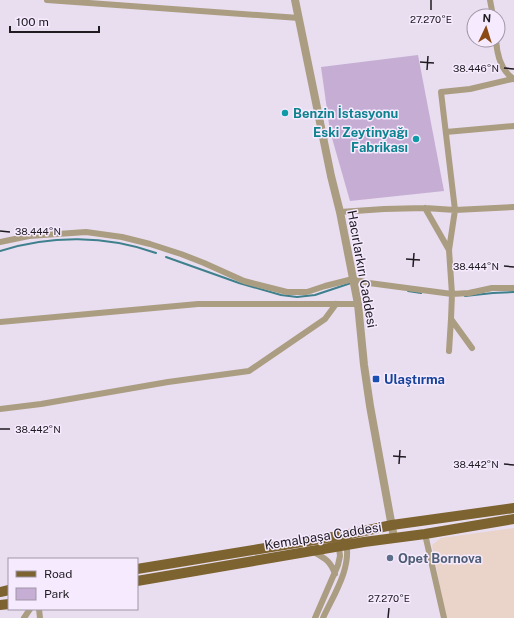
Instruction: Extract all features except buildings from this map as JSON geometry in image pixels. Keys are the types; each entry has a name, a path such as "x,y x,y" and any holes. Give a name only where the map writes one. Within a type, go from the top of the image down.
{"main road":[{"name":"Kemalpaşa Caddesi","path":"138,569 341,536 392,526 514,508"},
{"name":"Kemalpaşa Caddesi","path":"138,581 312,551 514,519"},
{"path":"341,536 343,546"}],"street":[{"path":"47,0 103,2 299,18"},
{"name":"Hacırlarkırı Caddesi","path":"296,0 358,304 365,372 394,538"},
{"path":"497,48 505,71 513,79"},
{"path":"449,351 452,294 449,250 455,210 441,92 470,89 513,79"},
{"path":"446,132 514,126"},
{"path":"340,212 384,209 425,208 455,210 514,207"},
{"path":"425,208 449,250"},
{"path":"0,242 29,236 86,232 122,236 204,262 244,281 287,292 307,292 353,279 369,283 452,294 469,293 492,288 514,288"},
{"path":"0,322 198,304 358,304"},
{"path":"0,409 41,404 168,382 249,371 325,319 336,304"},
{"path":"451,319 472,348"},
{"path":"425,534 444,618"},
{"path":"315,618 335,574 343,546"},
{"path":"323,618 341,579 345,566 343,546"},
{"path":"312,551 328,560 332,565 335,574"}],"shaded area":[{"path":"514,528 514,618 446,618 432,545 441,538"}],"green space":[{"path":"418,55 444,191 350,201 330,131 321,67"}],"waterway":[{"path":"0,251 38,242 78,239 118,243 156,253"},
{"path":"166,257 239,283 281,295 297,297 315,295 351,283"},
{"path":"408,291 421,293"},
{"path":"465,296 514,292"}],"place":[{"name":"Benzin İstasyonu","path":"285,113"},
{"name":"Eski Zeytinyağı Fabrikası","path":"416,139"},
{"name":"Ulaştırma","path":"376,379"},
{"name":"Opet Bornova","path":"390,558"}]}
